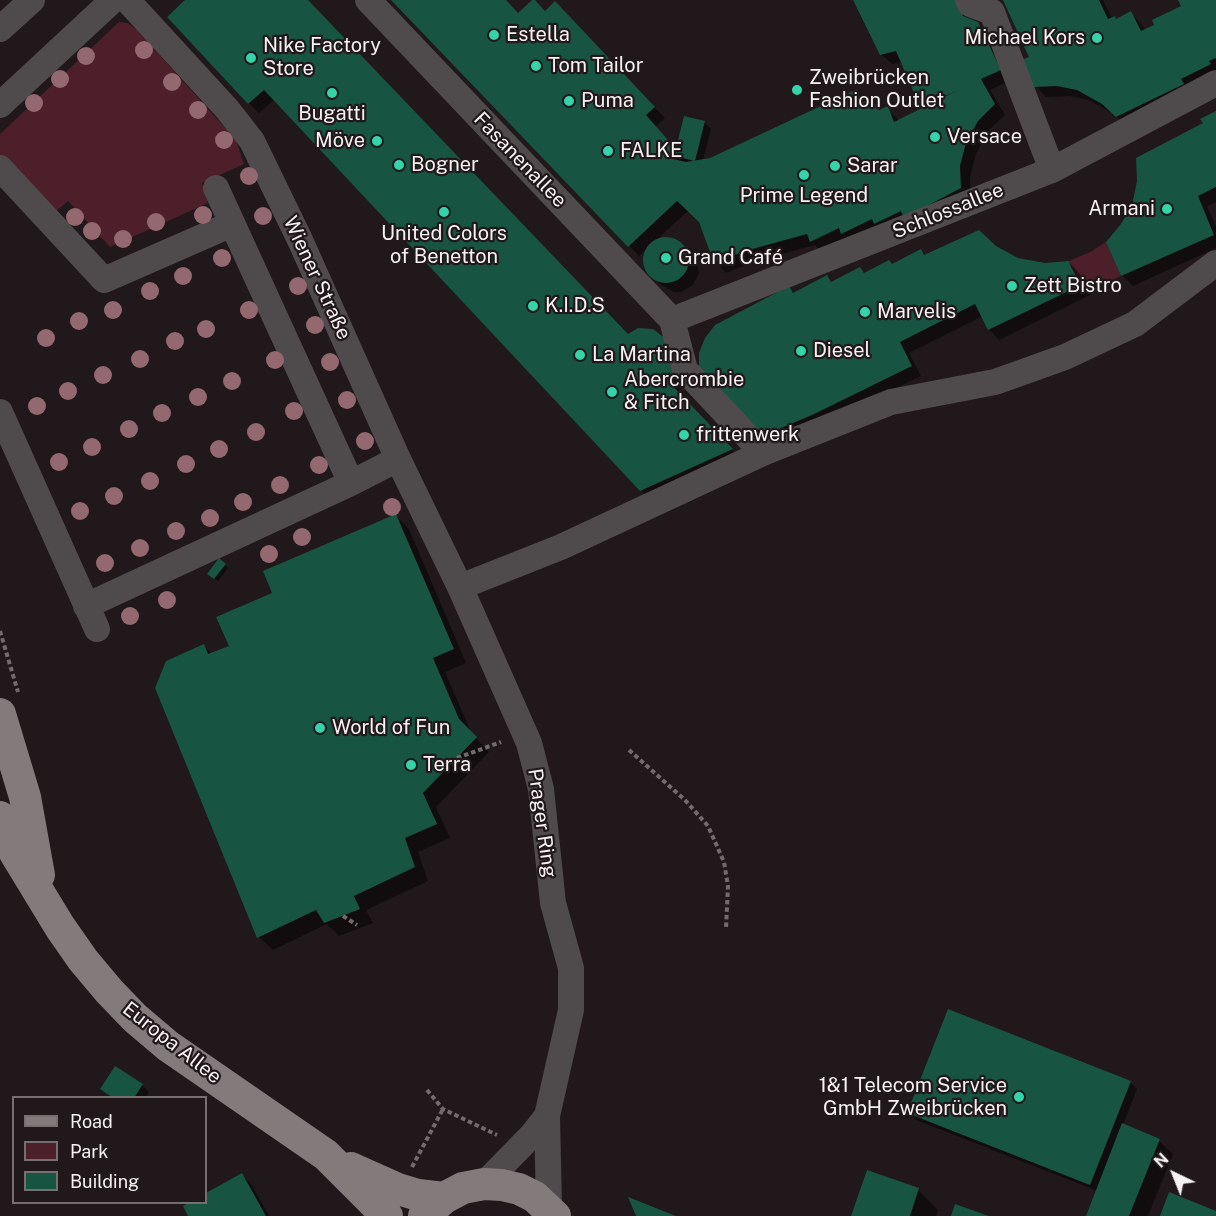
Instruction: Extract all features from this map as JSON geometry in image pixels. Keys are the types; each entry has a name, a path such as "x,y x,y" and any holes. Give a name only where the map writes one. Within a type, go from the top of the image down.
{"main road":[{"name":"Europa Allee","path":"10,706 24,797 46,902"},
{"name":"Europa Allee","path":"0,817 15,853 82,960 135,1018 168,1046 392,1202 418,1195 434,1207"},
{"path":"434,1207 463,1188 484,1184 519,1189 535,1197 552,1212"}],"street":[{"path":"0,29 32,0"},
{"path":"0,105 113,0"},
{"name":"Wiener Straße","path":"127,0 227,109 252,141 460,587"},
{"name":"Fasanenallee","path":"368,0 672,320"},
{"path":"968,0 970,4 995,6 1020,84 1052,170"},
{"name":"Schlossallee","path":"672,320 1052,170 1216,83"},
{"path":"2,176 104,280 232,224"},
{"path":"216,188 351,483"},
{"path":"460,587 561,547 763,453 891,402 995,382 1065,357 1136,324 1216,263"},
{"path":"672,320 685,370 763,453"},
{"path":"0,412 97,629"},
{"path":"86,606 399,459"},
{"name":"Prager Ring","path":"460,587 524,734 541,789 553,903 571,968 571,1010 547,1116"},
{"path":"484,1184 532,1135 547,1116"},
{"path":"547,1116 552,1212"}],"path":[{"path":"0,631 10,706"},
{"path":"457,758 524,734"},
{"path":"629,750 685,800 708,826 724,862 728,886 726,928"},
{"path":"343,916 357,925"},
{"path":"392,1202 442,1109 427,1090"}],"green space":[{"path":"119,22 128,23 137,30 236,140 244,164 202,183 208,203 110,247 68,201 54,213 0,155 0,134"},
{"path":"1106,242 1121,276 1086,293 1069,261"}],"building":[{"path":"185,0 308,0 628,334 638,328 653,329 666,339 674,371 668,381 733,449 640,491 264,90 248,104 167,17"},
{"path":"391,0 506,0 518,13 532,0 535,0 545,11 555,1 655,107 646,115 675,148 665,157 686,162 710,158 857,89 862,102 872,98 879,110 888,106 894,122 956,91 920,107 896,51 880,55 853,0 956,0 963,16 978,22 1001,70 981,79 995,104 978,121 966,143 960,166 961,188 904,218 901,211 874,224 872,219 841,234 839,228 810,242 807,234 745,251 714,263 699,222 677,201 628,247"},
{"path":"1003,0 1099,0 1108,19 1115,16 1116,19 1131,11 1141,31 1154,25 1152,20 1181,6 1178,0 1216,0 1216,58 1209,61 1211,64 1181,79 1184,84 1116,117 1102,104 1077,90 1057,86 1034,87 1021,60 1029,57"},
{"name":"Armani","path":"1216,111 1216,187 1198,196 1214,235 1121,276 1106,242 1121,224 1132,205 1137,181 1136,158 1203,123 1200,119"},
{"path":"684,116 705,121 695,161 674,156"},
{"path":"979,230 996,246 1018,258 1045,263 1069,261 1081,285 988,330 975,304 900,342 912,366 812,415 760,437 699,368 699,353 705,338 715,325 789,286 793,293 827,275 831,282 860,267 864,273 889,260 892,264 921,249 924,255"},
{"name":"Grand Café","path":"666,237 682,244 689,260 682,276 666,283 650,276 643,260 650,244"},
{"name":"World of Fun","path":"396,514 454,649 433,658 459,719 477,737 423,793 437,824 405,838 415,867 354,896 360,909 324,923 316,910 257,938 155,688 166,661 204,644 208,654 229,646 216,617 272,593 263,571"},
{"path":"219,558 226,564 214,579 207,574"},
{"name":"1&1 Telecom Service GmbH Zweibrücken","path":"948,1009 1131,1081 1090,1185 907,1113"},
{"path":"115,1066 143,1084 135,1096 110,1096 100,1089"},
{"path":"1122,1123 1160,1139 1129,1216 1086,1216"},
{"path":"867,1170 919,1188 910,1216 851,1216"},
{"path":"242,1173 266,1216 188,1216 183,1206 207,1204 207,1192"},
{"path":"1169,1192 1216,1211 1216,1216 1160,1216"},
{"path":"628,1197 676,1216 636,1216"},
{"path":"955,1204 989,1216 951,1216"}],"place":[{"name":"Estella","path":"494,35"},
{"name":"Michael Kors","path":"1097,38"},
{"name":"Nike Factory Store","path":"251,58"},
{"name":"Tom Tailor","path":"536,66"},
{"name":"Zweibrücken Fashion Outlet","path":"797,90"},
{"name":"Bugatti","path":"332,93"},
{"name":"Puma","path":"569,101"},
{"name":"Versace","path":"935,137"},
{"name":"Möve","path":"377,141"},
{"name":"FALKE","path":"608,151"},
{"name":"Bogner","path":"399,165"},
{"name":"Sarar","path":"835,166"},
{"name":"Prime Legend","path":"804,175"},
{"name":"Armani","path":"1167,209"},
{"name":"United Colors of Benetton","path":"444,212"},
{"name":"Grand Café","path":"666,258"},
{"name":"Zett Bistro","path":"1012,286"},
{"name":"K.I.D.S","path":"533,306"},
{"name":"Marvelis","path":"865,312"},
{"name":"Diesel","path":"801,351"},
{"name":"La Martina","path":"580,355"},
{"name":"Abercrombie & Fitch","path":"612,392"},
{"name":"frittenwerk","path":"684,435"},
{"name":"World of Fun","path":"320,728"},
{"name":"Terra","path":"411,765"},
{"name":"1&1 Telecom Service GmbH Zweibrücken","path":"1019,1097"}]}
